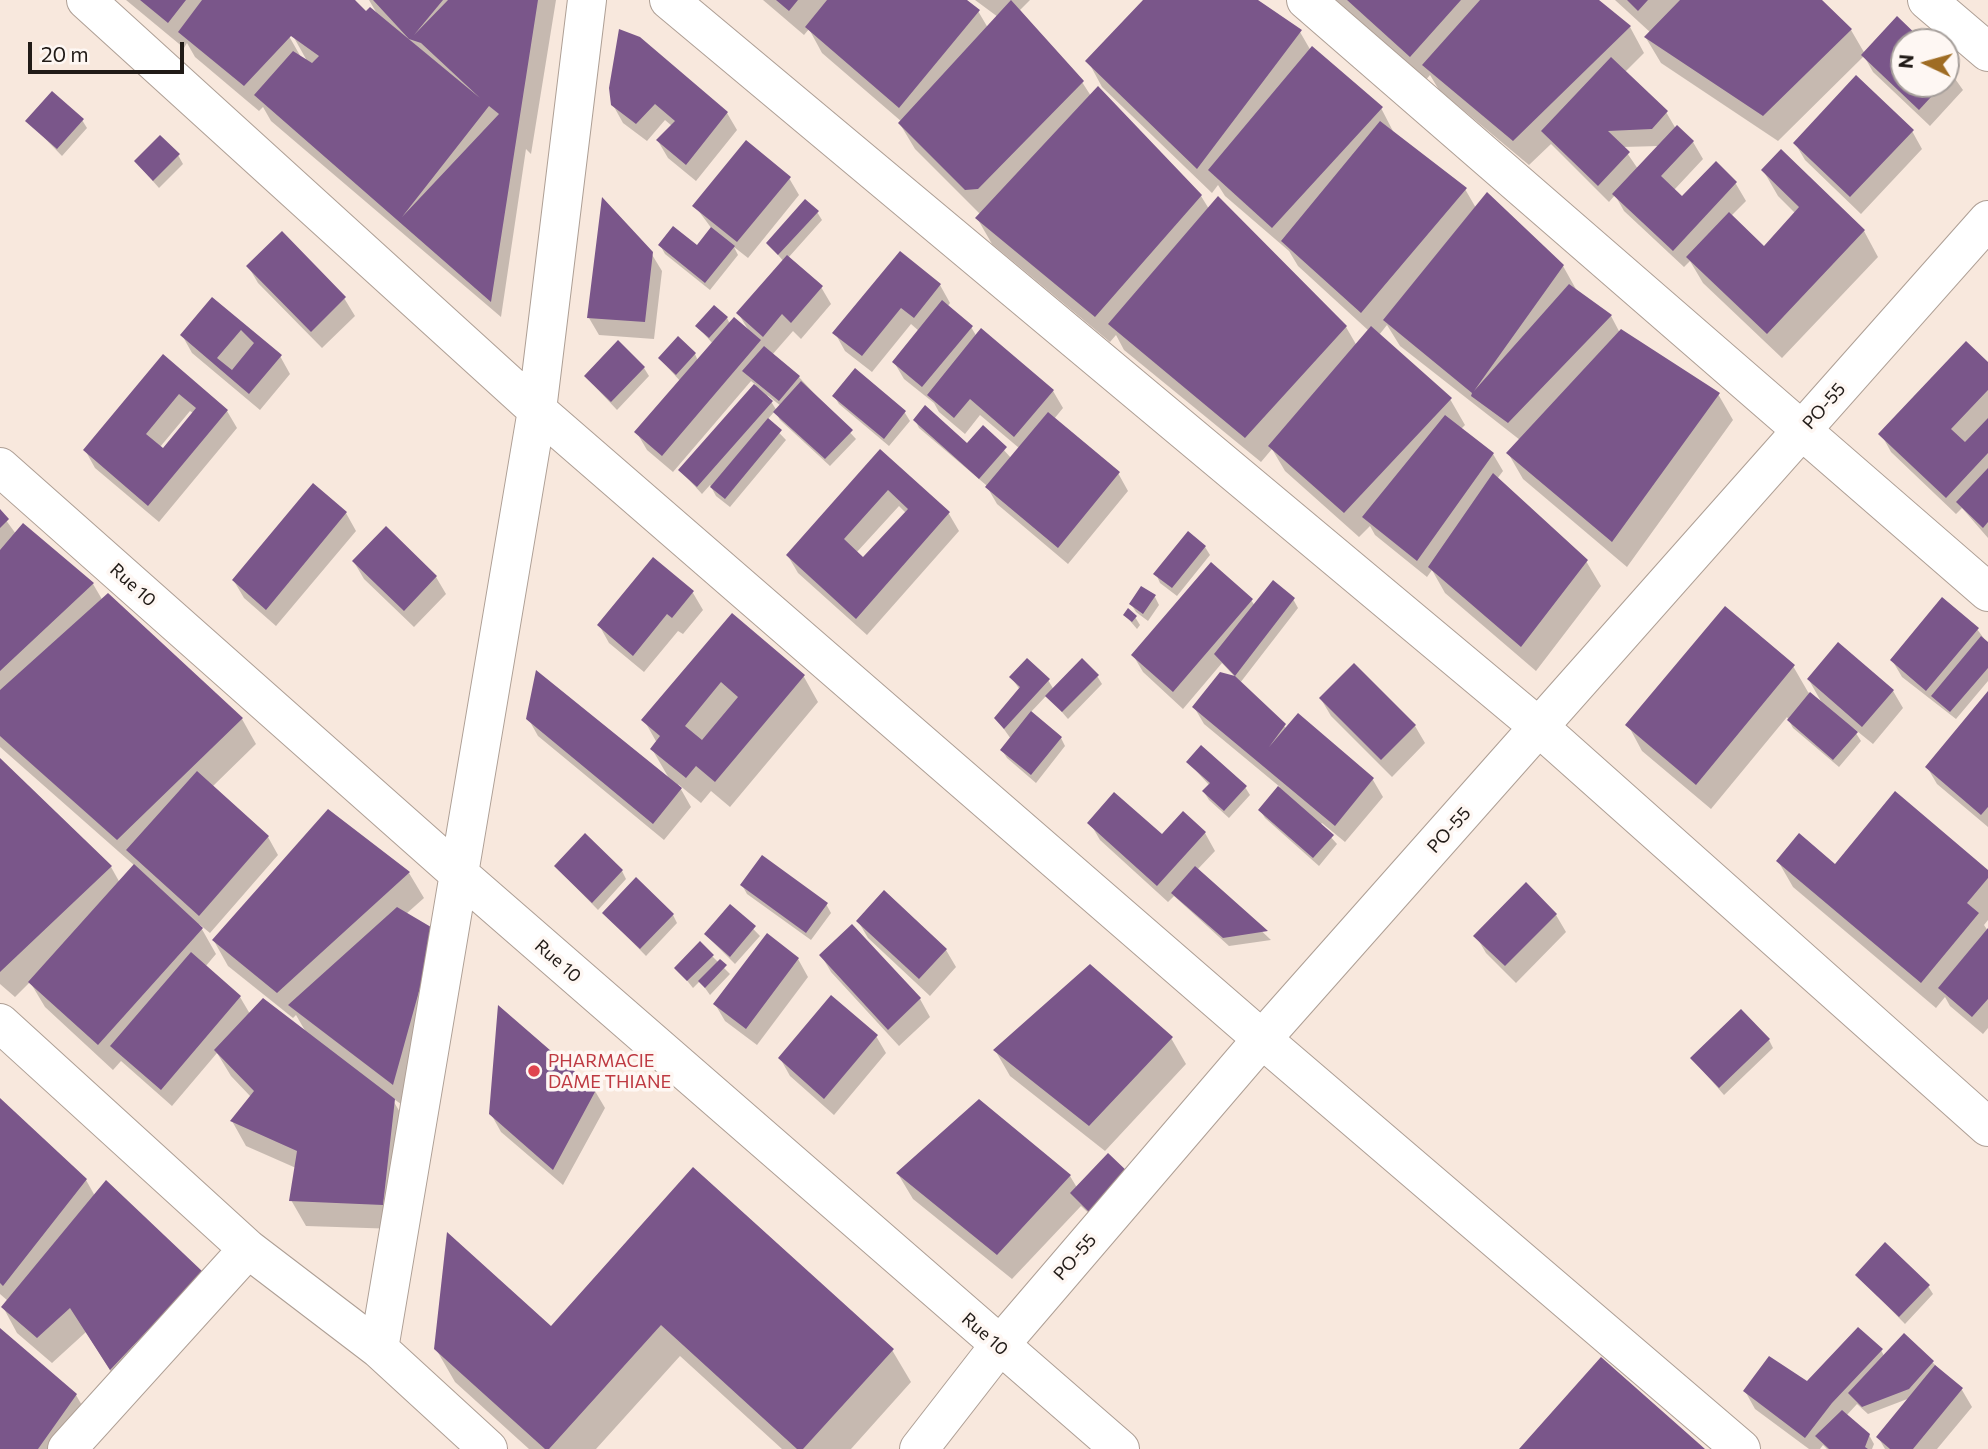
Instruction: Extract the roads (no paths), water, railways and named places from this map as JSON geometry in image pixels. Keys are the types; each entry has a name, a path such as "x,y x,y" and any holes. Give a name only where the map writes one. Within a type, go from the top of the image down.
{"street":[{"path":"86,0 537,410 1262,1039 1741,1449"},
{"path":"379,1349 537,410 587,0"},
{"path":"668,0 1540,728 1988,1126"},
{"path":"1306,0 1988,592"},
{"path":"1927,0 1988,52"},
{"name":"PO-55","path":"919,1449 999,1346 1262,1039 1988,220"},
{"name":"Rue 10","path":"0,467 459,874 1120,1449"},
{"path":"0,1023 248,1249 379,1349 484,1448"},
{"path":"67,1449 248,1249"}],"place":[{"name":"PHARMACIE DAME THIANE","path":"534,1071"}]}
